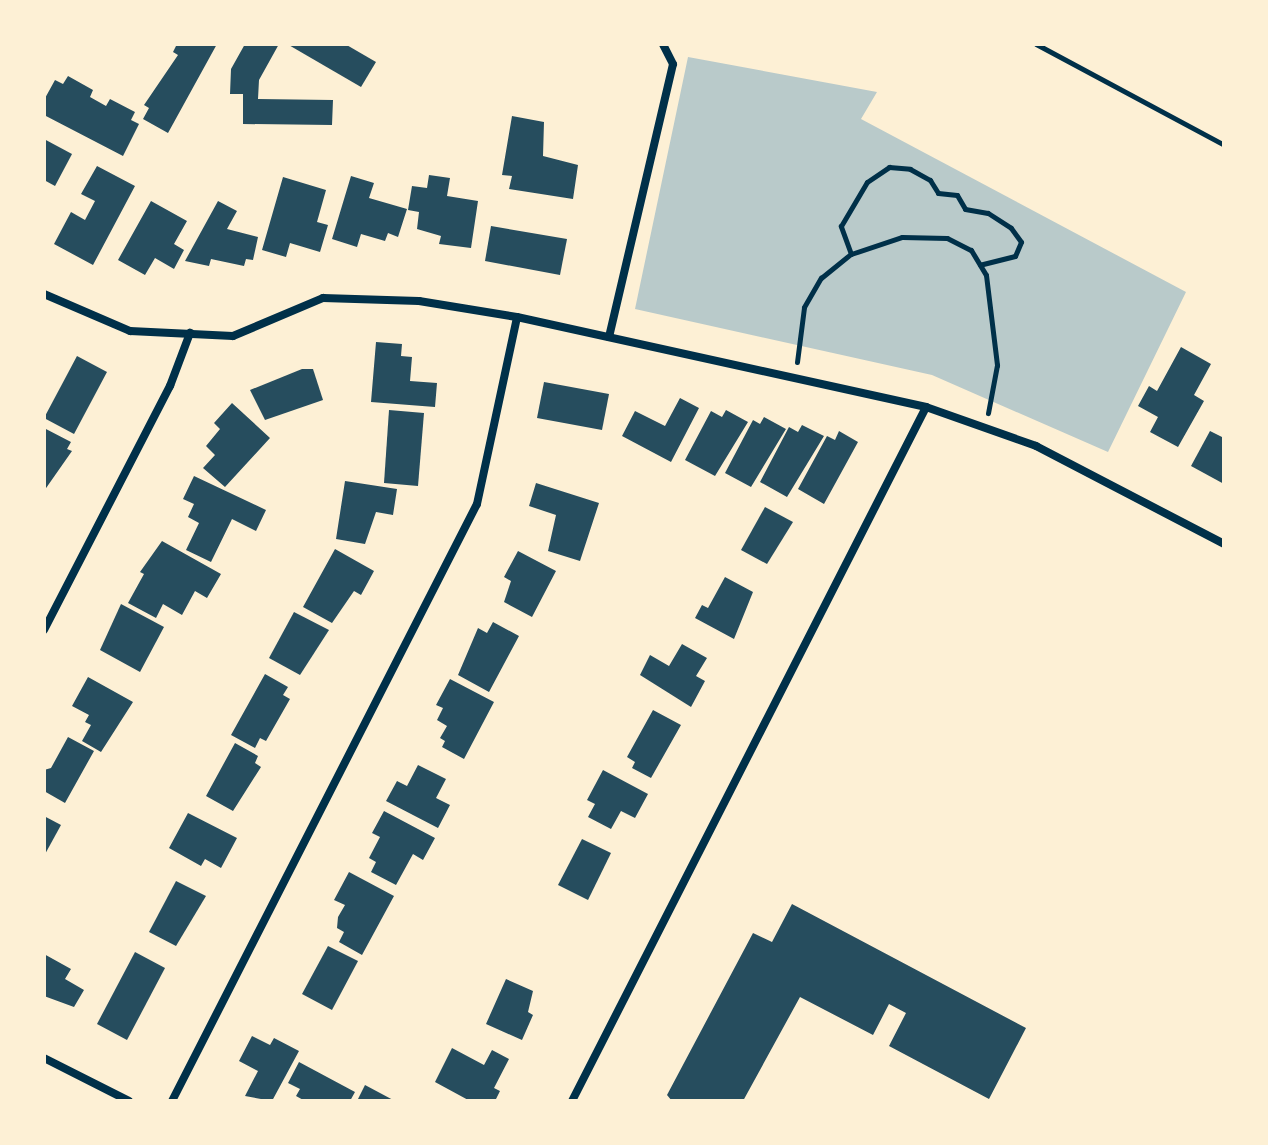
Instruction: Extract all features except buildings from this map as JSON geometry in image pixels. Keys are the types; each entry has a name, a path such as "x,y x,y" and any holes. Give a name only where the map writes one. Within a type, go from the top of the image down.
{"street":[{"path":"609,337 673,64 663,44"},
{"path":"44,294 130,331 233,336 323,298 419,301 517,317 926,407 1036,446 1224,544"},
{"path":"172,1101 477,504 517,317"},
{"path":"44,630 170,386 190,333"},
{"path":"572,1101 926,407"},
{"path":"44,1058 129,1101"}],"path":[{"path":"1036,44 1224,145"},
{"path":"851,254 841,226 867,182 889,167 910,169 930,180 938,193 957,195 965,209 988,213 1011,228 1021,242 1015,256 980,265"},
{"path":"798,379 796,338 804,307 821,278 851,254 902,237 947,238 971,250 980,265 995,321 997,365 985,428"}],"shaded area":[{"path":"688,57 877,92 861,119 1186,292 1108,452 932,375 635,309"}]}
